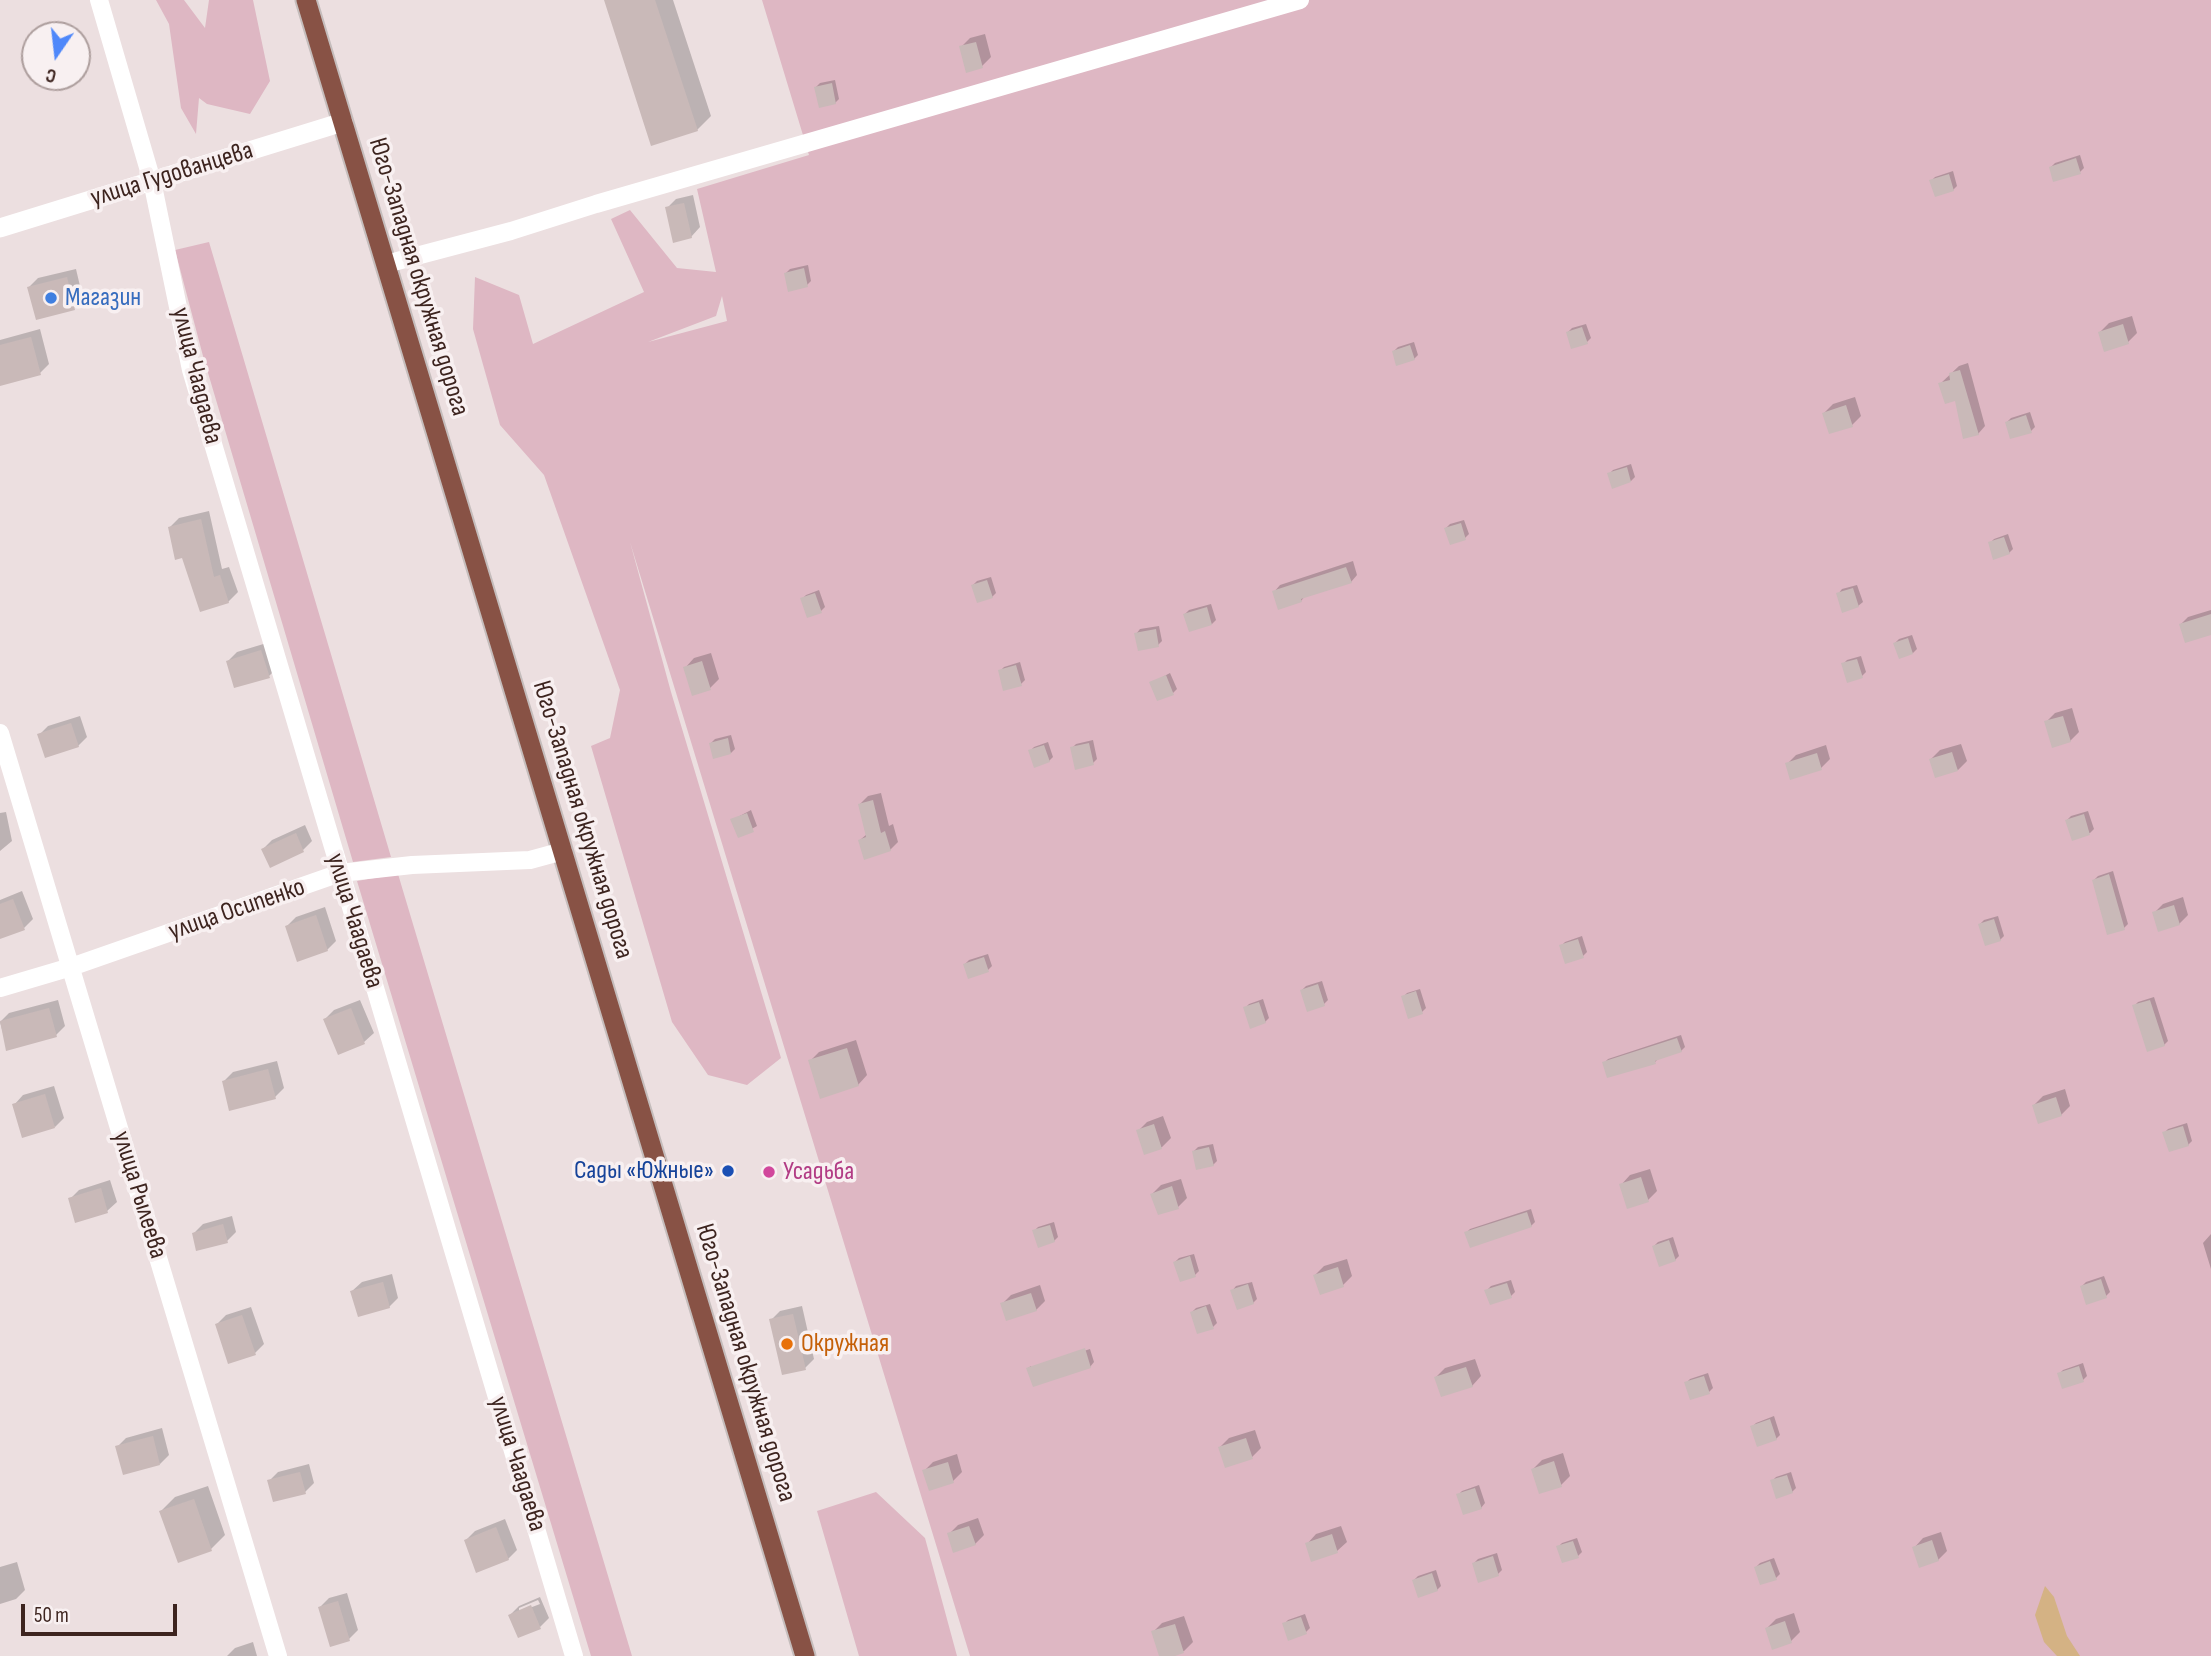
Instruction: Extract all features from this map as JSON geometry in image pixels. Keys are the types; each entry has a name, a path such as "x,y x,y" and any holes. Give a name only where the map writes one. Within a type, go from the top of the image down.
{"highway":[{"name":"Юго-Западная окружная дорога","path":"306,0 805,1656"}],"street":[{"name":"улица Чаадаева","path":"99,0 152,181 191,370 574,1656"},
{"path":"386,264 512,231 609,200 1300,0"},
{"name":"улица Гудованцева","path":"0,228 343,122"},
{"name":"улица Рылеева","path":"0,733 278,1656"},
{"name":"улица Осипенко","path":"0,988 71,967 340,873 412,864 530,860 563,852"}],"shaded area":[{"path":"156,0 184,0 205,28 209,0 253,0 270,81 250,114 207,104 199,98 196,134 181,108 169,24"},
{"path":"762,0 2211,0 2211,1656 970,1656 630,542 671,692 781,1058 747,1085 708,1075 672,1022 591,746 610,738 620,690 544,475 500,425 473,329 475,277 519,295 533,344 644,292 611,219 630,210 677,268 716,272 697,189 809,155","holes":["722,296 727,321 648,342 716,316"]},
{"path":"209,242 391,857 353,862 203,356 175,250"},
{"path":"398,874 632,1656 591,1656 357,881"},
{"path":"876,1492 925,1538 957,1656 859,1656 817,1511"},
{"path":"2045,1586 2054,1597 2067,1636 2080,1656 2057,1656 2044,1642 2035,1615"}],"building":[{"path":"604,0 655,0 698,131 651,146"},
{"path":"976,42 983,68 966,73 959,46"},
{"path":"832,83 836,104 819,108 814,87"},
{"path":"2076,158 2081,174 2053,182 2049,167"},
{"path":"1949,174 1954,191 1935,197 1929,180"},
{"path":"684,203 692,238 673,243 665,207"},
{"path":"804,268 808,287 788,292 784,273"},
{"name":"Магазин","path":"67,277 75,310 36,320 27,287"},
{"path":"2123,324 2129,344 2104,352 2098,332"},
{"path":"1582,327 1588,344 1571,349 1566,332"},
{"path":"31,337 41,375 0,386 0,345"},
{"path":"1410,345 1415,360 1396,366 1392,351"},
{"path":"1960,370 1979,435 1963,439 1955,401 1945,404 1938,383 1950,380 1949,373"},
{"path":"1846,405 1853,427 1829,434 1822,413"},
{"path":"2026,415 2032,433 2010,439 2005,422"},
{"path":"1627,467 1631,482 1612,489 1607,473"},
{"path":"201,519 214,577 220,575 229,603 200,612 182,558 175,560 168,527"},
{"path":"1461,523 1466,540 1450,545 1444,528"},
{"path":"2004,537 2010,554 1993,560 1988,542"},
{"path":"1346,567 1352,583 1301,599 1302,602 1278,610 1272,591"},
{"path":"987,580 993,598 977,603 971,585"},
{"path":"1853,588 1859,607 1842,613 1836,593"},
{"path":"815,593 822,613 807,618 800,598"},
{"path":"1207,607 1212,625 1189,632 1183,614"},
{"path":"2211,614 2211,635 2185,643 2179,624"},
{"path":"1156,629 1159,647 1138,651 1134,633"},
{"path":"1908,638 1913,654 1899,659 1893,643"},
{"path":"261,650 270,678 234,688 226,661"},
{"path":"1857,659 1863,678 1847,683 1841,663"},
{"path":"702,661 711,690 692,696 683,667"},
{"path":"1016,665 1022,686 1003,691 998,670"},
{"path":"1166,675 1174,695 1157,701 1149,682"},
{"path":"2063,716 2071,742 2052,748 2044,721"},
{"path":"71,723 79,747 45,758 37,734"},
{"path":"728,738 731,754 713,759 709,743"},
{"path":"1089,743 1094,765 1075,770 1070,747"},
{"path":"1044,745 1050,762 1034,768 1028,750"},
{"path":"1952,752 1958,771 1935,778 1929,759"},
{"path":"1817,753 1822,770 1790,780 1785,763"},
{"path":"873,800 881,833 885,831 891,851 864,860 858,840 866,837 858,804"},
{"path":"747,813 754,832 738,838 730,819"},
{"path":"2084,814 2090,835 2072,841 2065,820"},
{"path":"296,833 304,852 270,868 261,849"},
{"path":"2109,874 2125,930 2107,935 2092,880"},
{"path":"13,899 25,930 0,939 0,904"},
{"path":"2174,905 2180,925 2158,932 2152,912"},
{"path":"316,915 328,951 297,962 285,926"},
{"path":"1994,919 2001,941 1985,946 1978,924"},
{"path":"1578,939 1584,958 1565,964 1559,945"},
{"path":"984,957 989,972 968,979 963,964"},
{"path":"1318,984 1325,1006 1307,1012 1300,990"},
{"path":"1416,991 1423,1014 1408,1019 1401,996"},
{"path":"2150,1000 2165,1046 2147,1052 2132,1005"},
{"path":"1259,1002 1266,1023 1250,1029 1243,1007"},
{"path":"49,1008 57,1037 6,1051 0,1021"},
{"path":"351,1008 365,1044 338,1055 323,1019"},
{"path":"1677,1038 1682,1052 1655,1061 1656,1064 1607,1078 1602,1062"},
{"path":"847,1048 859,1086 820,1099 808,1060"},
{"path":"268,1069 276,1099 229,1111 222,1081"},
{"path":"45,1094 55,1128 22,1138 12,1104"},
{"path":"2056,1097 2062,1116 2038,1124 2032,1105"},
{"path":"1154,1124 1162,1149 1144,1155 1136,1130"},
{"path":"2183,1126 2189,1146 2169,1152 2162,1132"},
{"path":"1209,1147 1214,1166 1196,1170 1192,1151"},
{"path":"1641,1177 1649,1202 1627,1209 1619,1184"},
{"path":"1172,1186 1179,1209 1158,1215 1150,1194"},
{"path":"101,1188 108,1213 75,1223 68,1198"},
{"path":"1527,1212 1532,1227 1470,1248 1464,1232"},
{"path":"223,1224 228,1243 196,1251 192,1233"},
{"path":"1050,1225 1055,1242 1038,1248 1032,1230"},
{"path":"1669,1240 1676,1261 1659,1267 1652,1246"},
{"path":"1190,1256 1196,1277 1180,1282 1173,1262"},
{"path":"1338,1267 1344,1287 1320,1295 1313,1275"},
{"path":"2101,1279 2107,1298 2086,1305 2080,1286"},
{"path":"383,1282 390,1308 358,1317 350,1291"},
{"path":"1507,1283 1512,1298 1490,1305 1484,1290"},
{"path":"1248,1284 1254,1304 1237,1310 1230,1290"},
{"path":"1031,1293 1037,1311 1006,1321 1000,1303"},
{"path":"1206,1306 1214,1329 1197,1334 1190,1312"},
{"name":"Окружная","path":"793,1314 806,1370 782,1375 769,1319"},
{"path":"242,1315 256,1355 228,1364 215,1324"},
{"path":"1085,1348 1091,1368 1033,1387 1026,1368"},
{"path":"2079,1366 2084,1382 2062,1389 2057,1373"},
{"path":"1466,1367 1473,1387 1441,1397 1434,1377"},
{"path":"1704,1376 1710,1394 1690,1400 1684,1382"},
{"path":"1770,1419 1777,1440 1757,1447 1750,1426"},
{"path":"153,1436 160,1465 123,1475 115,1446"},
{"path":"1246,1438 1253,1459 1225,1468 1218,1447"},
{"path":"1554,1461 1562,1487 1539,1494 1531,1469"},
{"path":"948,1462 954,1483 929,1491 922,1470"},
{"path":"300,1472 306,1494 273,1502 267,1480"},
{"path":"1787,1475 1793,1493 1776,1499 1770,1480"},
{"path":"1475,1488 1482,1509 1463,1515 1456,1494"},
{"path":"194,1499 212,1551 178,1563 159,1511"},
{"path":"969,1526 976,1545 953,1553 947,1533"},
{"path":"496,1527 509,1560 476,1573 464,1540"},
{"path":"1332,1534 1338,1553 1311,1562 1305,1543"},
{"path":"1932,1540 1939,1561 1919,1568 1912,1547"},
{"path":"1573,1541 1579,1558 1562,1563 1556,1546"},
{"path":"1493,1556 1499,1576 1478,1583 1472,1563"},
{"path":"1770,1561 1777,1580 1760,1585 1754,1567"},
{"path":"1432,1573 1438,1591 1418,1598 1412,1580"},
{"path":"338,1601 350,1641 330,1647 318,1607"},
{"path":"531,1605 541,1629 518,1638 508,1615"},
{"path":"1301,1617 1307,1634 1288,1641 1282,1623"},
{"path":"1785,1621 1792,1643 1772,1650 1765,1628"},
{"path":"1175,1624 1184,1653 1159,1656 1151,1631"}],"place":[{"name":"Магазин","path":"51,298"},
{"name":"Сады «Южные»","path":"728,1171"},
{"name":"Усадьба","path":"769,1172"},
{"name":"Окружная","path":"787,1344"}]}
